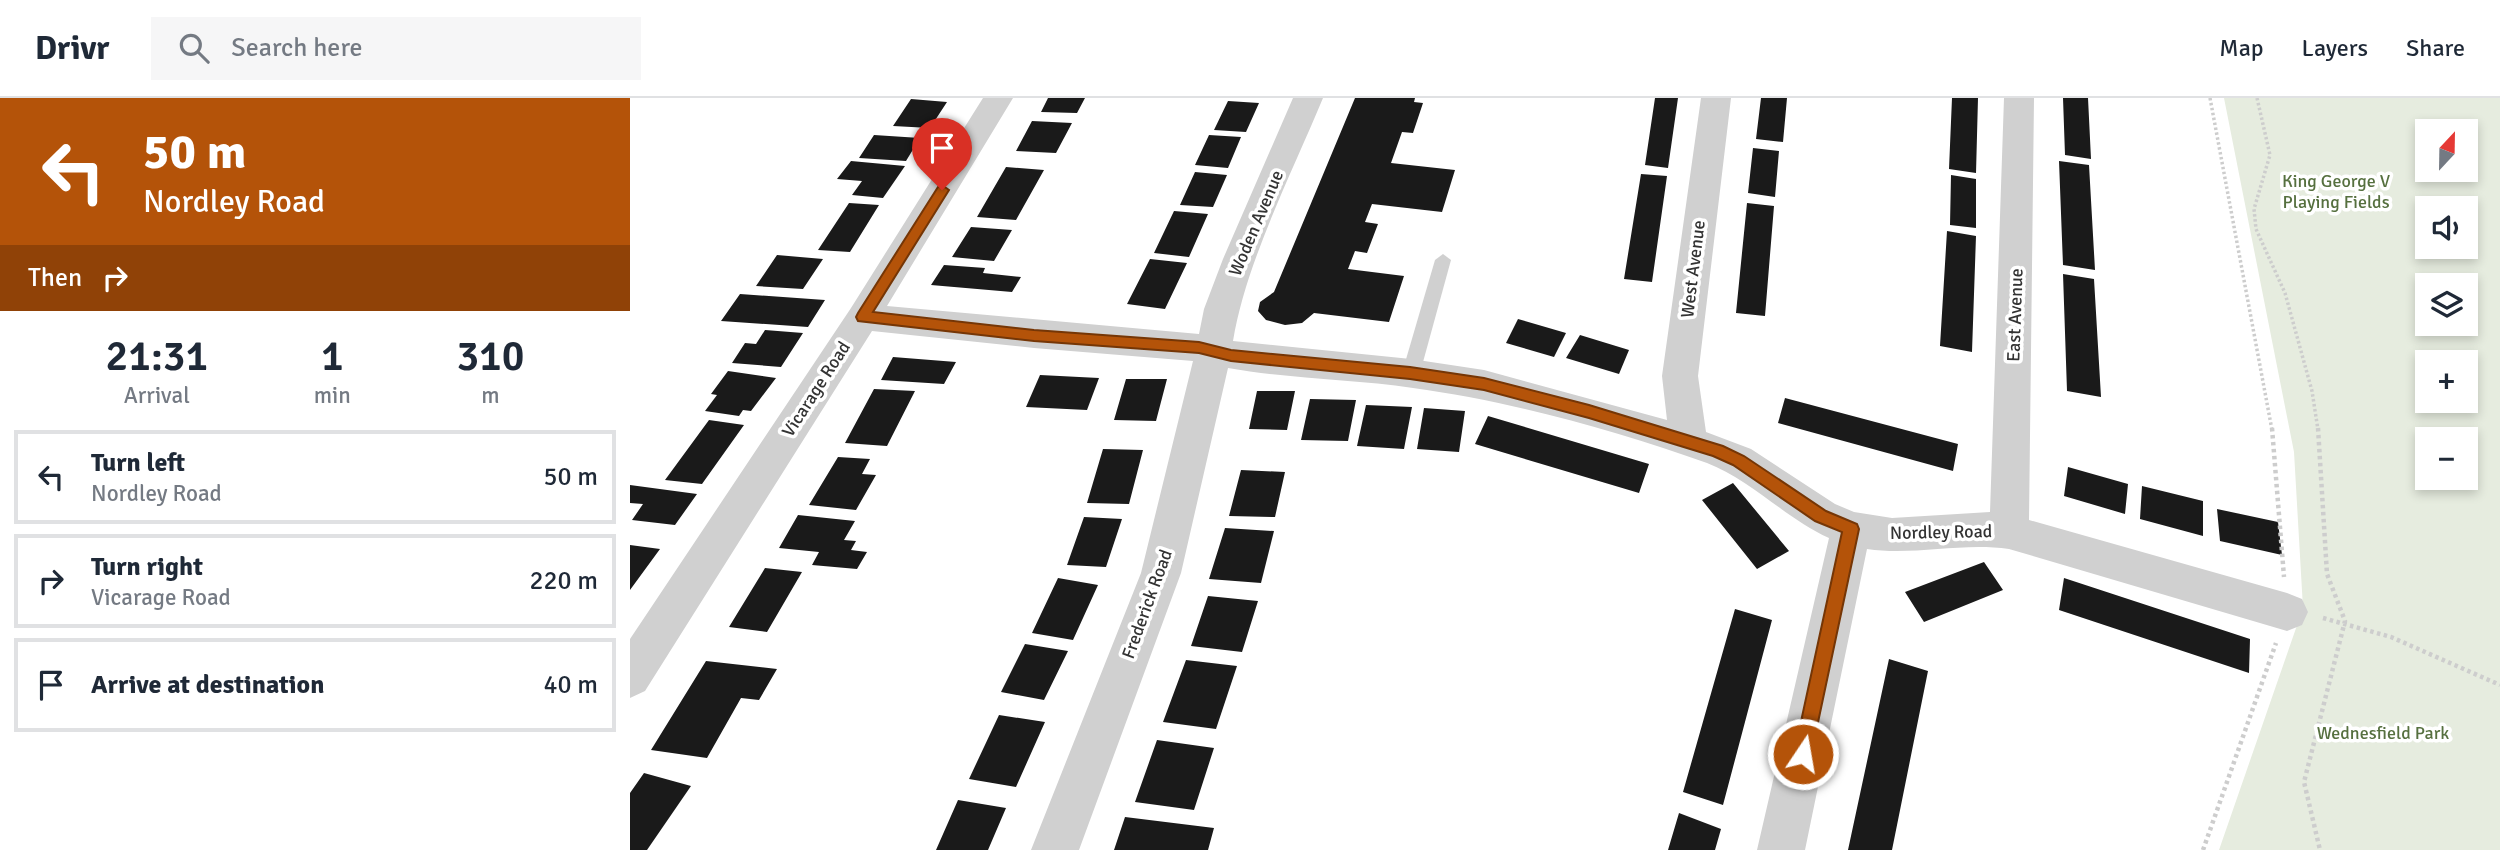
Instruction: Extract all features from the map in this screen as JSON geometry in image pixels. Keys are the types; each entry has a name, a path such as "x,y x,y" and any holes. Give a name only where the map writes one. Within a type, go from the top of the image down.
{"street":[{"name":"Vicarage Road","path":"630,677 863,317 998,98"},
{"name":"Woden Avenue","path":"1214,351 1221,309 1308,98"},
{"name":"West Avenue","path":"1688,441 1680,376 1716,98"},
{"name":"East Avenue","path":"2010,532 2019,98"},
{"name":"Nordley Road","path":"863,317 1214,351 1484,384 1688,441 1738,460 1791,498 1821,516 1851,529 1892,535 1982,528 2010,532 2287,612"},
{"name":"Frederick Road","path":"1055,850 1161,573 1214,351"},
{"path":"1781,850 1851,529"}],"lane":[{"path":"1410,373 1443,260"}],"path":[{"path":"2203,850 2287,612 2271,419 2210,98"},
{"path":"2257,98 2270,155 2254,209 2256,229 2285,293 2312,391 2319,437 2327,574 2345,621 2304,782 2320,850"},
{"path":"2287,612 2345,621 2400,641 2500,685"}],"green space":[{"path":"2224,98 2500,98 2500,850 2219,850 2303,608 2294,452"}],"building":[{"path":"1048,98 1085,98 1077,113 1041,112"},
{"path":"1355,98 1415,98 1414,102 1423,103 1413,133 1402,132 1391,163 1455,170 1442,212 1372,204 1365,222 1378,224 1367,253 1355,251 1348,269 1404,276 1389,322 1314,313 1302,323 1285,325 1266,320 1258,311 1260,302 1274,292"},
{"path":"1655,98 1678,98 1668,168 1645,165"},
{"path":"1761,98 1787,98 1783,142 1756,139"},
{"path":"1952,98 1978,98 1976,173 1949,169"},
{"path":"2063,98 2088,98 2091,159 2065,155"},
{"path":"911,99 947,102 930,128 893,126"},
{"path":"1228,101 1259,103 1246,132 1214,130"},
{"path":"1032,121 1072,123 1056,153 1016,151"},
{"path":"874,135 920,138 906,161 859,158"},
{"path":"1209,135 1241,137 1228,168 1195,165"},
{"path":"1753,148 1779,151 1775,197 1748,193"},
{"path":"851,161 905,166 883,198 852,195 862,181 837,179"},
{"path":"2059,161 2089,165 2095,270 2063,265"},
{"path":"1006,167 1044,170 1016,220 977,217"},
{"path":"1195,172 1227,175 1213,207 1180,205"},
{"path":"1641,174 1667,176 1652,282 1624,279"},
{"path":"1951,175 1976,179 1976,228 1950,225"},
{"path":"849,203 879,205 850,252 818,250"},
{"path":"1747,203 1774,206 1765,316 1736,313"},
{"path":"1174,211 1208,214 1189,257 1154,253"},
{"path":"971,227 1012,230 994,261 952,257"},
{"path":"1947,231 1976,236 1972,352 1940,346"},
{"path":"777,255 823,259 803,289 756,286"},
{"path":"1150,259 1187,263 1165,309 1127,304"},
{"path":"944,265 985,268 983,273 1021,277 1012,292 931,285"},
{"path":"2063,274 2094,279 2101,397 2067,391"},
{"path":"740,294 825,300 808,327 721,321"},
{"path":"1518,319 1566,333 1554,357 1506,343"},
{"path":"765,330 803,333 781,367 732,363 745,343 756,344"},
{"path":"1580,335 1629,350 1619,374 1566,358"},
{"path":"893,357 956,362 944,384 881,380"},
{"path":"728,371 776,378 751,411 743,410 739,416 705,411 717,395 711,394"},
{"path":"1040,375 1099,378 1087,410 1026,407"},
{"path":"1126,379 1167,379 1156,421 1114,420"},
{"path":"874,389 915,391 887,446 845,443"},
{"path":"1257,391 1295,391 1287,430 1249,429"},
{"path":"1785,398 1958,444 1953,471 1778,423"},
{"path":"1310,399 1356,400 1348,441 1301,440"},
{"path":"1366,405 1412,407 1404,449 1357,446"},
{"path":"1424,408 1465,411 1459,452 1417,449"},
{"path":"1488,416 1649,464 1639,493 1475,444"},
{"path":"709,420 744,425 702,484 665,480"},
{"path":"1103,449 1143,450 1129,504 1087,503"},
{"path":"838,457 870,459 862,474 876,475 856,510 809,505"},
{"path":"2068,467 2128,484 2125,514 2064,496"},
{"path":"1241,470 1285,472 1275,517 1229,516"},
{"path":"1733,483 1789,551 1757,569 1702,500"},
{"path":"630,485 697,494 675,525 632,520 643,504 630,503"},
{"path":"2142,486 2203,501 2203,536 2140,519"},
{"path":"2217,509 2278,522 2282,555 2220,541"},
{"path":"798,515 855,521 844,540 856,541 851,550 867,552 857,569 812,565 819,552 779,548"},
{"path":"1084,517 1122,519 1106,567 1067,565"},
{"path":"1225,528 1274,531 1261,583 1209,579"},
{"path":"630,545 660,549 630,590"},
{"path":"1984,562 2003,590 1924,622 1905,592"},
{"path":"765,568 802,572 767,632 729,627"},
{"path":"1058,578 1098,585 1073,640 1032,633"},
{"path":"2064,578 2250,639 2249,673 2059,610"},
{"path":"1208,596 1258,601 1242,652 1191,646"},
{"path":"1735,609 1772,620 1723,805 1683,792"},
{"path":"1025,644 1068,651 1044,700 1001,692"},
{"path":"1889,659 1928,671 1892,850 1848,850"},
{"path":"1186,660 1237,666 1216,729 1163,722"},
{"path":"706,661 777,669 759,700 741,698 707,758 651,750"},
{"path":"999,715 1045,722 1016,787 969,779"},
{"path":"1157,740 1214,748 1194,810 1135,802"},
{"path":"644,773 691,786 647,850 630,850 630,793"},
{"path":"958,800 1006,808 988,850 936,850"},
{"path":"1679,813 1721,829 1715,850 1668,850"},
{"path":"1125,817 1214,828 1208,850 1114,850"}],"route":[{"path":"942,190 863,317 1034,335 1199,348 1231,355 1410,373 1484,384 1589,412 1717,451 1738,460 1821,516 1851,529 1803,754"}],"park label":[{"name":"King George V Playing Fields","path":"2336,191"},
{"name":"Wednesfield Park","path":"2383,733"}]}
